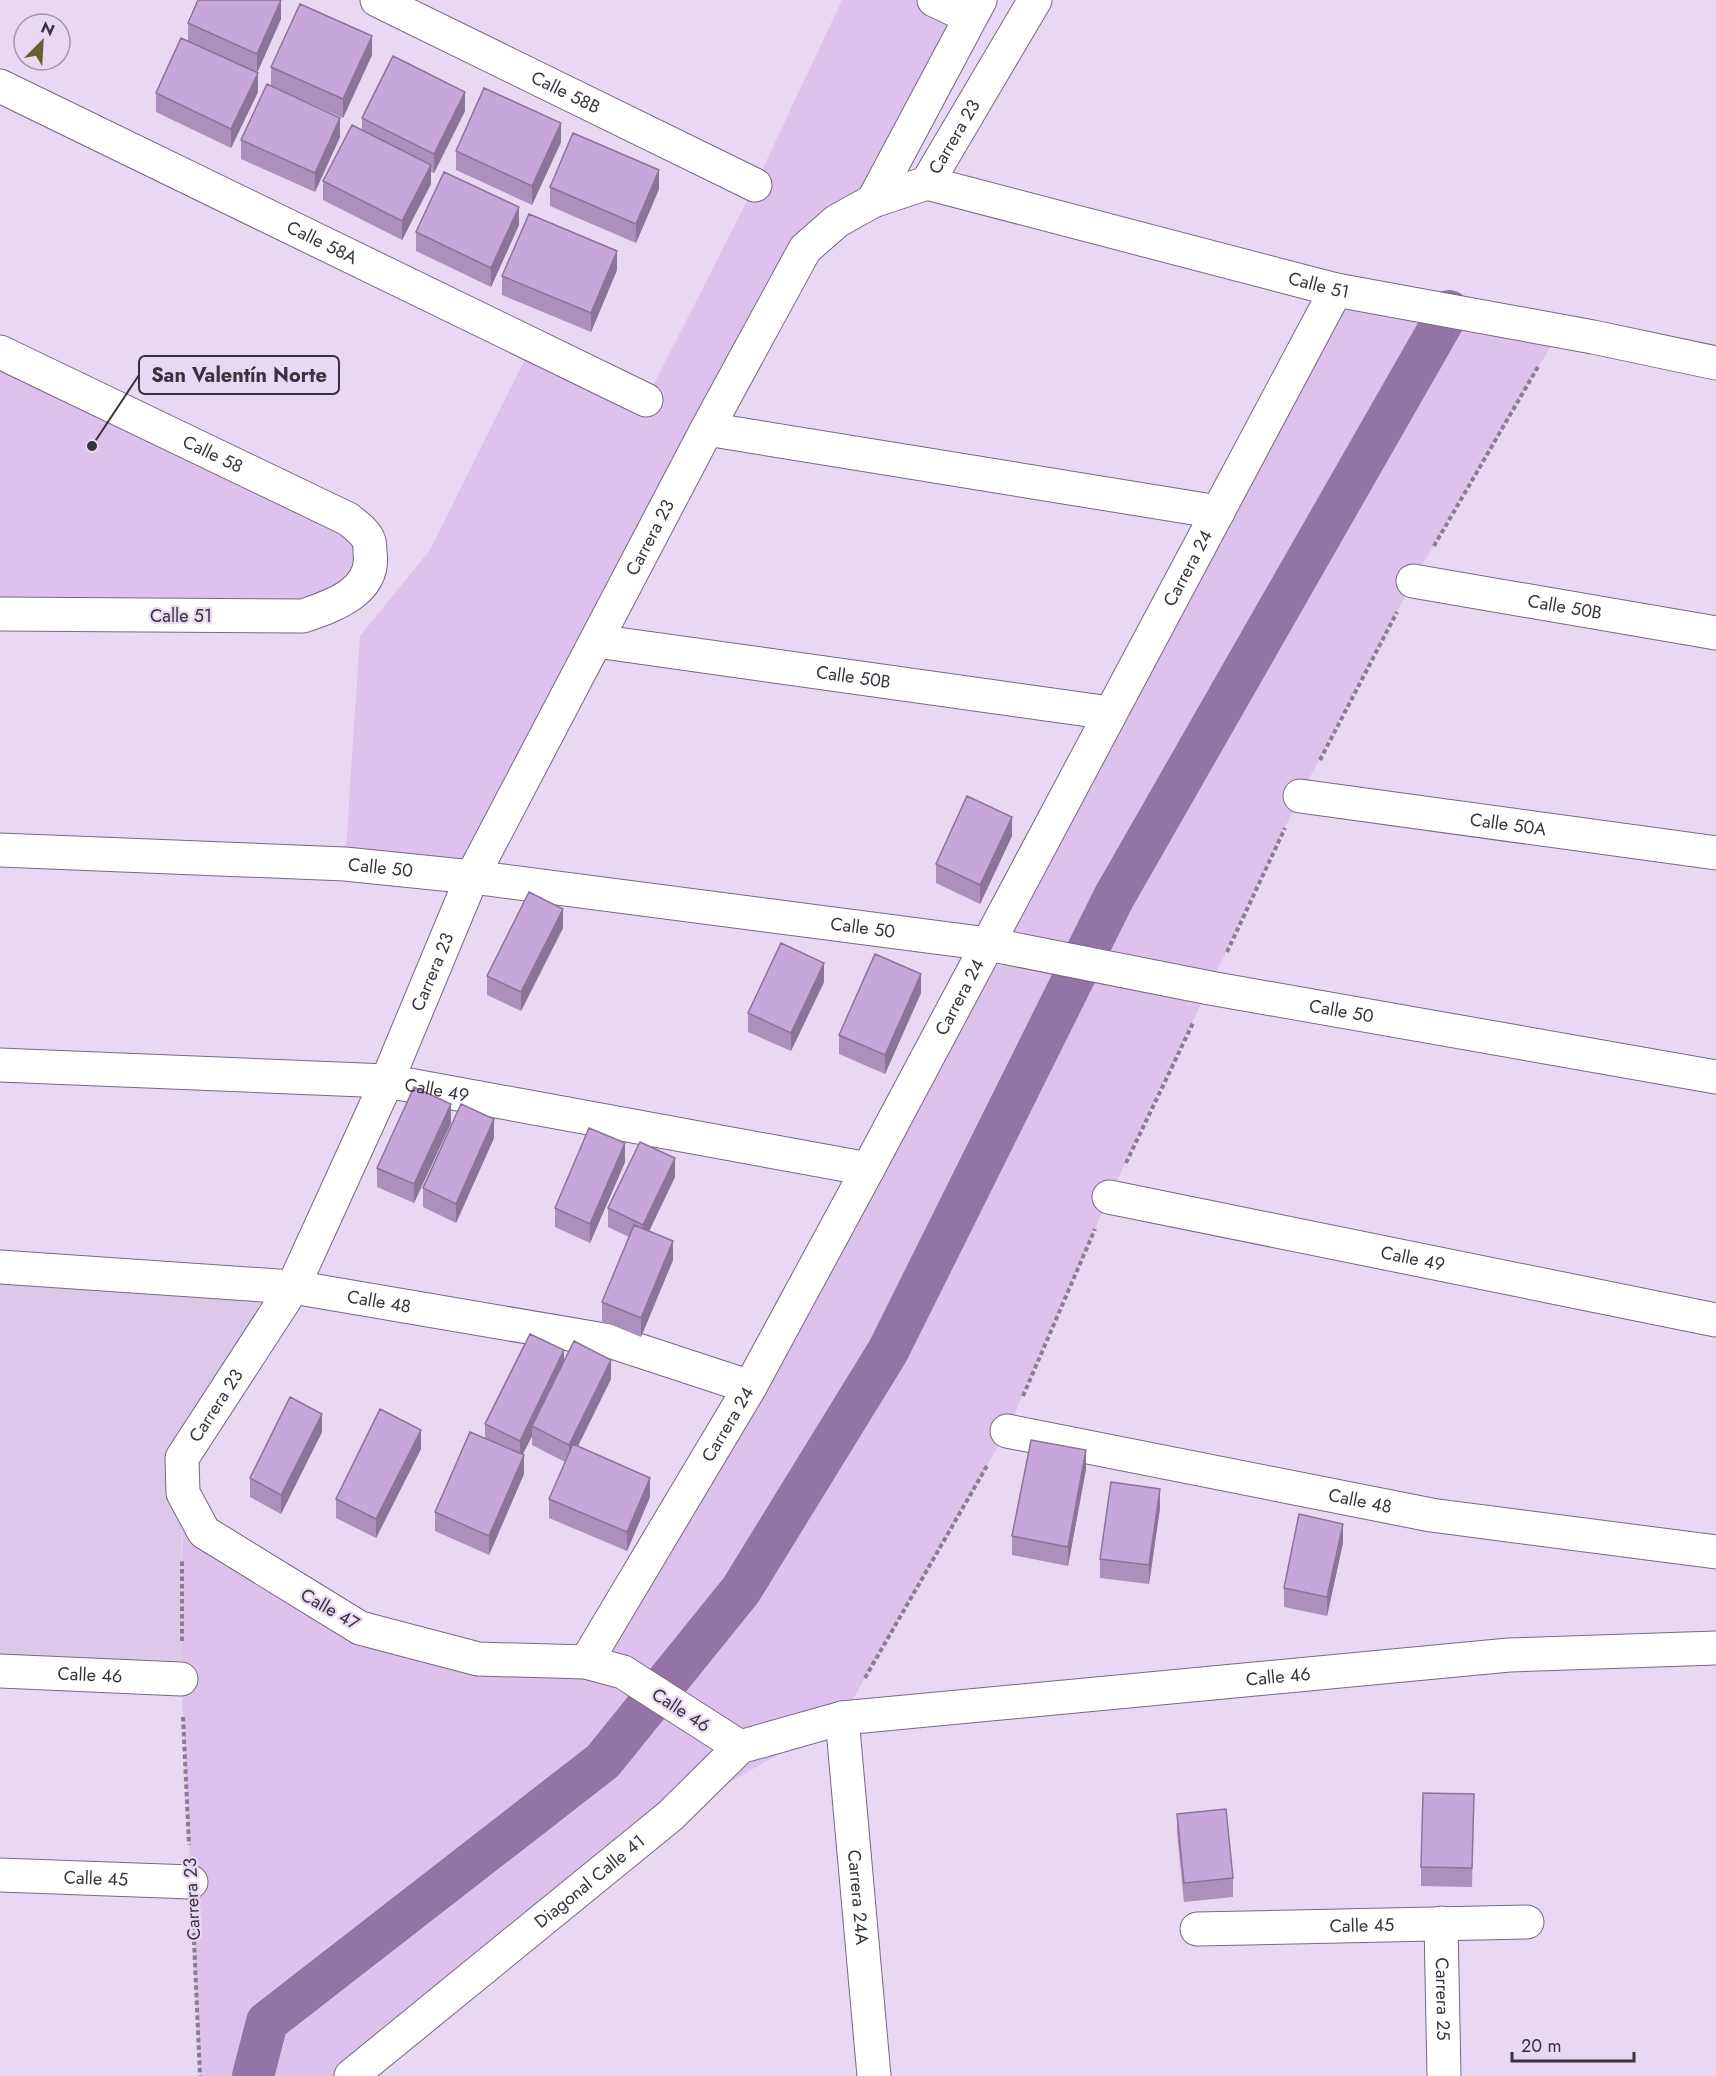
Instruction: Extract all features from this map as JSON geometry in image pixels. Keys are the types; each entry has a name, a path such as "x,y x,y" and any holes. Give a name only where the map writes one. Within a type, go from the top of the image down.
{"street":[{"name":"Calle 58B","path":"377,0 754,185"},
{"path":"873,201 975,9 934,0"},
{"name":"Carrera 23","path":"183,1493 182,1458 293,1287 387,1081 472,877 707,429 805,249 837,221 873,201 927,183 1035,0"},
{"name":"Calle 58A","path":"0,86 646,400"},
{"name":"Calle 51","path":"927,183 1336,290 1593,337 1716,363"},
{"name":"Carrera 24","path":"586,1662 750,1387 1336,290"},
{"name":"Calle 58","path":"0,352 348,519 368,537 371,560 368,575 356,592"},
{"path":"707,429 1218,512"},
{"name":"Calle 50B","path":"1413,581 1716,633"},
{"name":"Calle 51","path":"0,614 303,616 331,606 356,592"},
{"name":"Calle 50B","path":"596,641 1110,713"},
{"name":"Calle 50A","path":"1300,796 1716,854"},
{"name":"Calle 50","path":"0,849 345,864 472,877 988,944 1210,988 1716,1077"},
{"name":"Calle 49","path":"0,1065 387,1081 868,1169"},
{"name":"Calle 49","path":"1109,1197 1716,1320"},
{"name":"Calle 48","path":"0,1267 293,1287 610,1341 750,1387"},
{"name":"Calle 48","path":"1007,1431 1431,1515 1716,1552"},
{"name":"Calle 47","path":"183,1493 204,1532 360,1628 478,1659 586,1662"},
{"name":"Calle 46","path":"842,1718 1509,1655 1716,1648"},
{"name":"Calle 46","path":"586,1662 623,1672 740,1747"},
{"name":"Calle 46","path":"0,1671 181,1679"},
{"name":"Diagonal Calle 41","path":"351,2076 670,1816 740,1747 842,1718"},
{"name":"Carrera 24A","path":"842,1718 874,2076"},
{"name":"Calle 45","path":"0,1875 191,1882"},
{"name":"Calle 45","path":"1197,1929 1527,1922"},
{"name":"Carrera 25","path":"1441,1923 1444,2076"}],"path":[{"path":"842,1718 1007,1431 1109,1197 1300,796 1413,581 1543,359"},
{"name":"Carrera 23","path":"182,1551 181,1679 201,2076"}],"shaded area":[{"path":"842,0 934,0 970,17 873,201 805,249 472,877 345,864 360,636 430,550 532,345 646,400 755,185"},
{"path":"1340,294 1555,339 1413,581 1300,796 1109,1197 1007,1431 842,1718 670,1816 351,2076 200,2076 181,1679 183,1493 204,1532 360,1628 586,1662"},
{"path":"0,355 368,537 331,606 0,609"},
{"path":"0,1267 293,1287 182,1458 181,1679 0,1671"}],"building":[{"path":"198,0 281,0 257,54 188,23"},
{"path":"300,4 372,36 343,99 271,67"},
{"path":"181,38 258,73 231,129 156,93"},
{"path":"393,56 465,92 434,154 362,118"},
{"path":"267,84 340,118 315,173 241,140"},
{"path":"484,88 561,123 532,186 456,151"},
{"path":"352,125 431,165 402,221 323,181"},
{"path":"573,133 659,170 636,224 550,187"},
{"path":"444,172 519,207 491,268 416,232"},
{"path":"529,214 617,251 591,313 502,276"},
{"path":"967,796 1012,817 980,885 936,864"},
{"path":"529,892 563,909 521,992 487,976"},
{"path":"781,943 824,963 791,1033 748,1013"},
{"path":"875,954 921,974 885,1055 839,1035"},
{"path":"414,1087 451,1104 414,1184 377,1168"},
{"path":"461,1104 494,1119 456,1204 423,1188"},
{"path":"589,1128 625,1143 590,1224 555,1208"},
{"path":"640,1142 675,1158 643,1225 608,1208"},
{"path":"634,1225 673,1241 641,1318 602,1302"},
{"path":"530,1334 564,1350 520,1441 485,1424"},
{"path":"574,1341 611,1360 569,1445 532,1426"},
{"path":"290,1397 322,1414 281,1495 250,1478"},
{"path":"380,1409 421,1430 376,1519 336,1499"},
{"path":"470,1432 524,1455 489,1536 435,1512"},
{"path":"1031,1440 1086,1450 1068,1547 1012,1536"},
{"path":"573,1444 650,1478 627,1532 549,1499"},
{"path":"1111,1482 1160,1489 1149,1565 1100,1559"},
{"path":"1299,1514 1343,1524 1327,1597 1284,1588"},
{"path":"1423,1793 1474,1794 1472,1868 1421,1867"},
{"path":"1226,1809 1233,1878 1184,1883 1177,1814"}],"waterway":[{"path":"253,2076 267,2022 603,1761 741,1590 888,1351 1114,897 1449,311"}],"place":[{"name":"San Valentín Norte","path":"92,446"}]}
